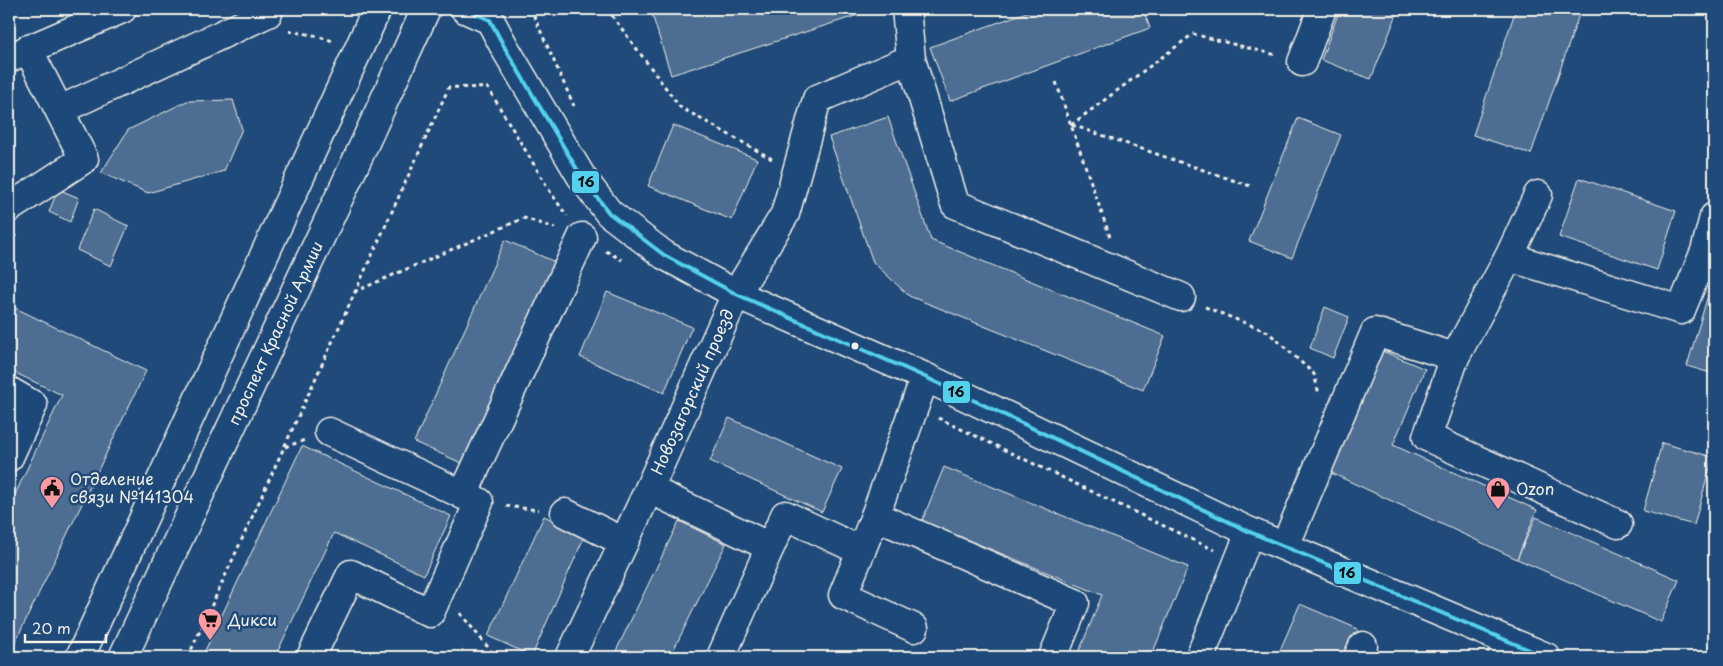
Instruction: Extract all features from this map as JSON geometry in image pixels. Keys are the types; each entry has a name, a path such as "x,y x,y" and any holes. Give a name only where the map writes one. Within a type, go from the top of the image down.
{"main road":[{"path":"16,219 84,159 60,110 18,53 122,9"},
{"path":"80,657 377,9"},
{"name":"проспект Красной Армии","path":"123,657 426,9"},
{"path":"465,9 490,20 582,176 609,213 664,255 736,294 925,377 1250,532 1285,546 1505,649 1546,657"},
{"path":"906,9 910,59 955,204 1181,297"},
{"path":"1302,62 1322,9"},
{"path":"60,110 278,22"},
{"name":"Новозагорский проезд","path":"570,657 649,489 736,294 785,214 817,100 910,59"},
{"path":"1538,195 1509,257 1455,357 1427,437 1618,524"},
{"path":"1509,257 1681,310 1710,254 1714,218"},
{"path":"311,657 351,574 430,613 441,590 471,499 582,237"},
{"path":"1285,546 1375,332 1455,357"},
{"path":"914,628 843,595 875,516 925,377"},
{"path":"9,391 33,405 9,457"},
{"path":"329,432 471,499"},
{"path":"649,489 770,547"},
{"path":"564,513 624,542"},
{"path":"721,657 785,515 861,552"},
{"path":"875,516 1074,602 1053,657"},
{"path":"1200,657 1250,532"}],"path":[{"path":"529,9 533,14 575,108"},
{"path":"607,9 680,108 796,172"},
{"path":"278,22 333,42 337,33"},
{"path":"1071,125 1193,34 1302,62"},
{"path":"1056,82 1123,273"},
{"path":"188,657 449,87 488,88 551,193 582,237"},
{"path":"1071,125 1250,186"},
{"path":"354,292 524,218 582,237 626,262"},
{"path":"9,241 16,219"},
{"path":"1181,297 1268,332 1314,374 1331,438"},
{"path":"915,407 1214,549 1219,557"},
{"path":"471,499 564,513"},
{"path":"441,590 496,657"}],"building":[{"path":"658,9 874,10 671,75 651,11"},
{"path":"1035,9 1143,9 1150,28 950,101 930,47"},
{"path":"1340,9 1399,9 1371,79 1321,60"},
{"path":"1516,9 1571,9 1580,12 1531,154 1473,135"},
{"path":"233,100 242,129 224,171 148,193 101,173 128,130 187,101"},
{"path":"888,117 931,240 1165,336 1143,390 909,296 873,262 829,137"},
{"path":"1298,118 1341,135 1292,258 1249,241"},
{"path":"673,125 757,159 732,220 648,186"},
{"path":"1579,178 1676,211 1657,270 1559,237"},
{"path":"58,189 79,198 70,222 49,212"},
{"path":"94,209 128,226 111,266 77,250"},
{"path":"505,240 555,262 464,464 414,442"},
{"path":"1711,285 1714,286 1714,374 1687,366"},
{"path":"607,292 692,327 664,393 580,357"},
{"path":"9,305 146,371 9,655 9,507 62,395 9,370"},
{"path":"1325,307 1349,317 1333,358 1310,348"},
{"path":"1380,350 1425,369 1393,445 1537,510 1517,559 1327,471"},
{"path":"729,418 842,469 822,512 710,461"},
{"path":"1662,443 1713,457 1694,525 1643,511"},
{"path":"302,446 451,516 424,575 334,533 275,657 202,657"},
{"path":"944,467 1188,567 1151,657 1077,657 1102,595 922,521"},
{"path":"544,516 585,535 532,656 488,636"},
{"path":"1536,517 1679,580 1661,622 1517,559"},
{"path":"679,521 726,544 670,657 613,657"},
{"path":"1300,604 1358,629 1346,657 1277,657"}],"transit line":[{"name":"16","path":"465,9 490,20 581,176 609,213 664,255 736,294 925,377 1250,532 1546,657"}],"place":[{"name":"Отделение связи №141304","path":"52,509"},
{"name":"Ozon","path":"1498,510"},
{"name":"Дикси","path":"210,641"}]}
